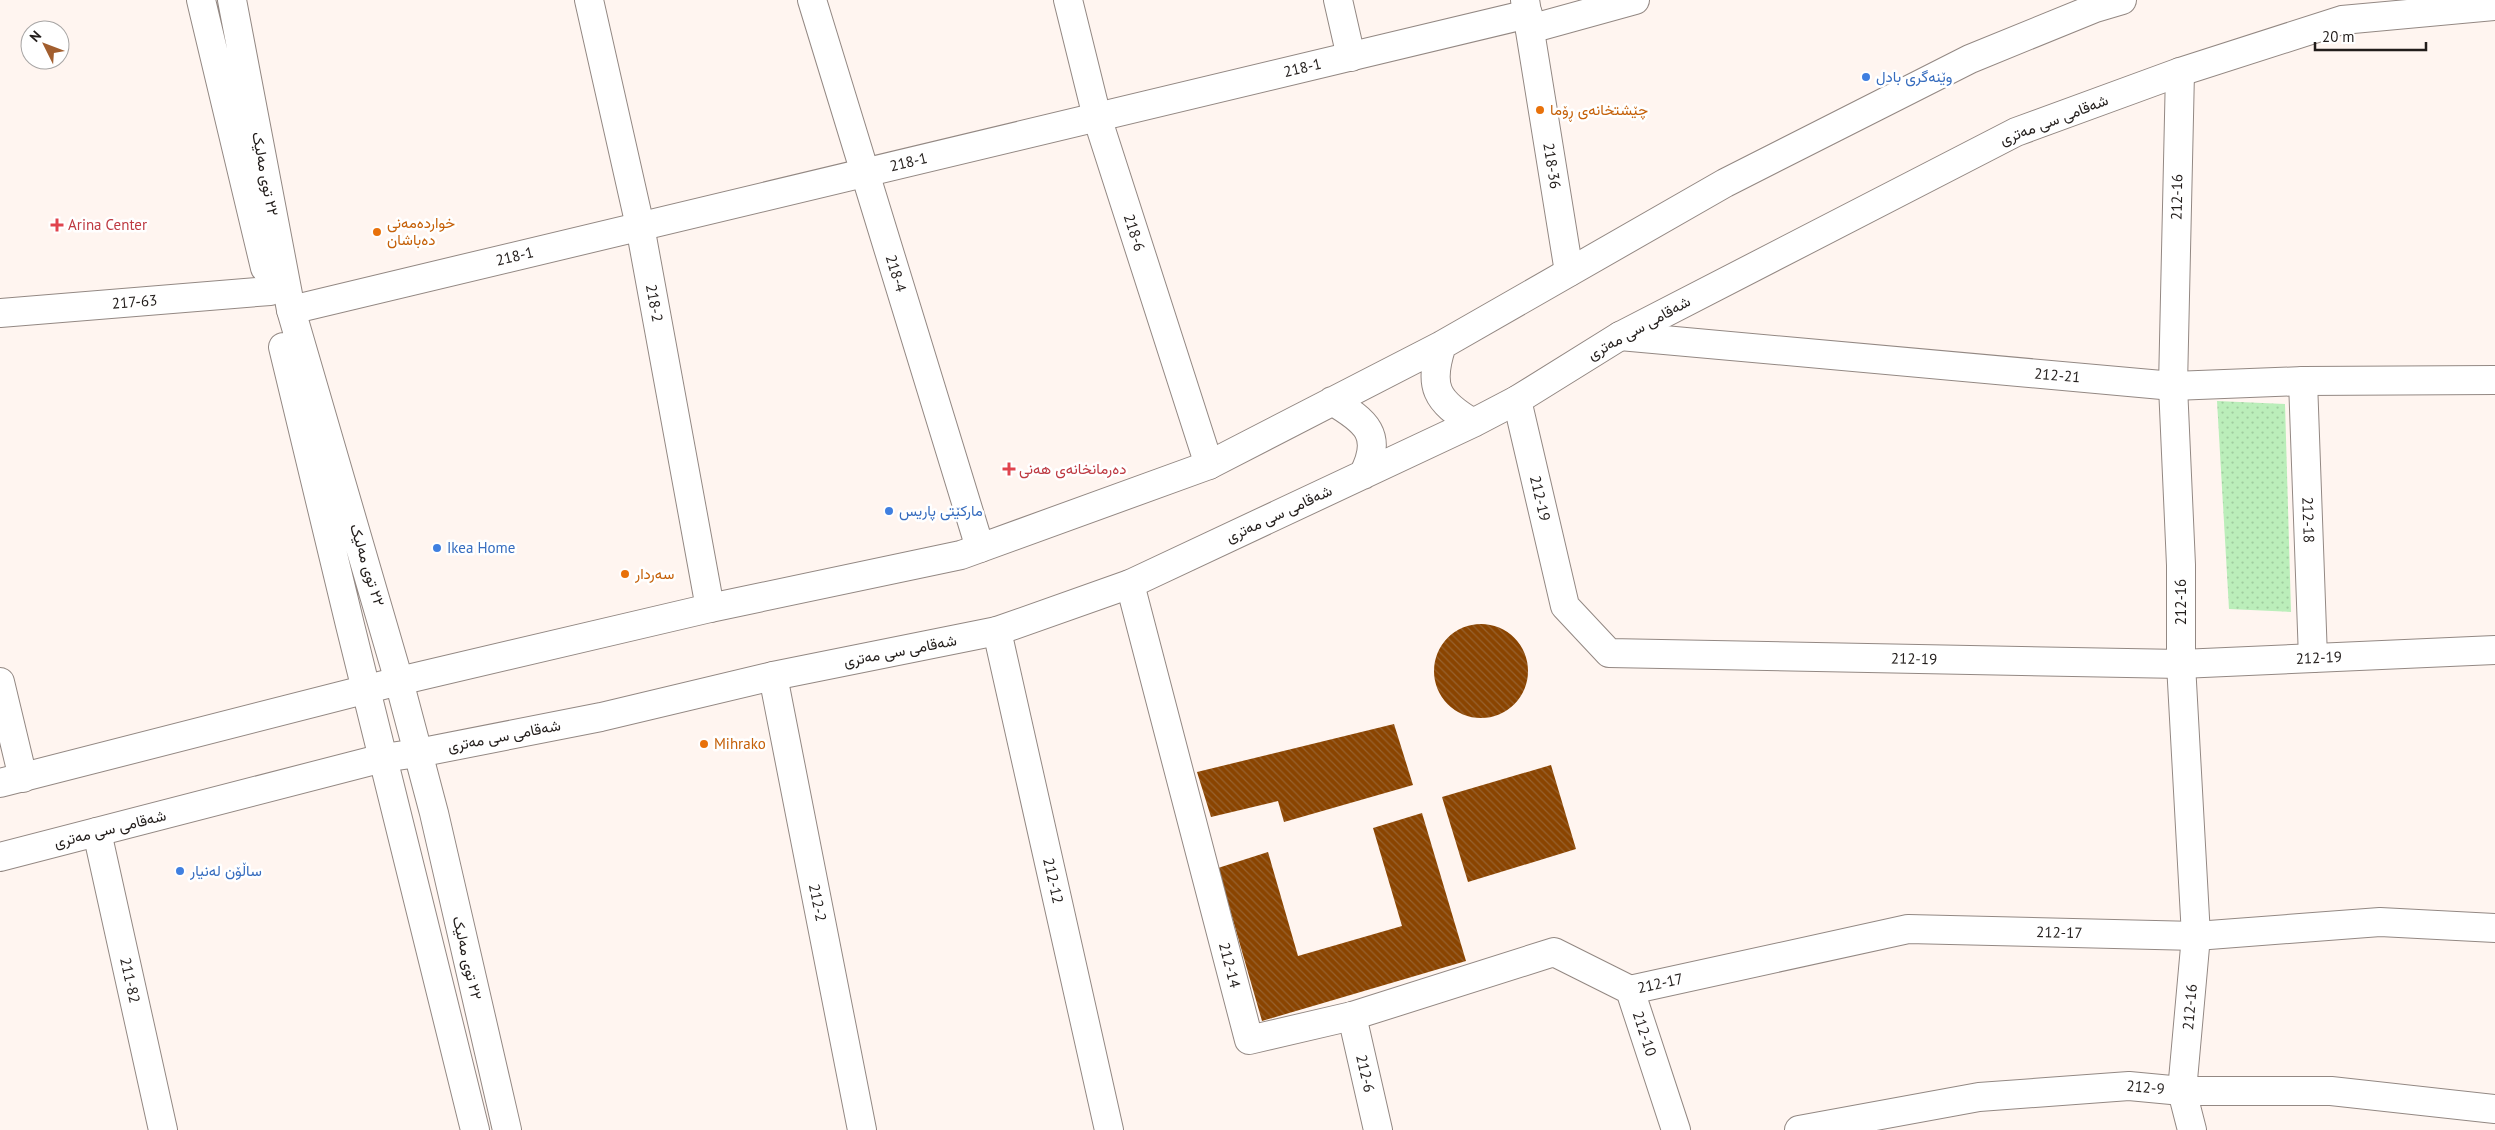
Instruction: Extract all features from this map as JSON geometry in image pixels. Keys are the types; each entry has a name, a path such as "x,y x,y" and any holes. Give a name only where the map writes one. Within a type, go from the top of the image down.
{"street":[{"name":"٢٢ توی مەلیک","path":"201,0 382,758 476,1130"},
{"name":"٢٢ توی مەلیک","path":"232,0 291,310 399,681 418,753 507,1130"},
{"name":"218-2","path":"589,0 640,226 710,608"},
{"name":"218-4","path":"812,0 980,548"},
{"name":"218-6","path":"1068,0 1097,117 1209,465"},
{"path":"1338,0 1351,56"},
{"name":"218-1","path":"291,310 1527,14 1635,0"},
{"path":"0,682 11,780 399,681 710,608 961,555 1209,465 1442,345 1725,183 1970,59 2086,12 2122,0"},
{"name":"شەقامی سی مەتری","path":"0,857 382,758 418,753 601,717 773,676 997,631 1130,584 1473,423 1517,400 1620,336 2016,132 2180,72 2342,20 2495,6"},
{"name":"218-36","path":"1527,14 1569,272"},
{"name":"212-16","path":"2180,72 2173,386 2181,565 2181,664 2196,936 2182,1091 2192,1130"},
{"name":"217-63","path":"0,313 270,291"},
{"name":"212-21","path":"1620,336 2173,386 2303,381 2495,380"},
{"path":"1442,345 1434,367 1436,385 1442,399 1453,411 1473,423"},
{"name":"212-18","path":"2303,381 2313,658"},
{"name":"212-19","path":"1517,400 1565,606 1610,653 2181,664 2495,650"},
{"path":"1332,401 1360,419 1369,430 1374,444 1371,460 1363,475"},
{"name":"212-14","path":"1130,584 1249,1040 1352,1016 1554,952 1630,990"},
{"name":"212-12","path":"997,631 1109,1130"},
{"name":"212-2","path":"773,676 862,1130"},
{"name":"211-82","path":"97,832 164,1130"},
{"name":"212-17","path":"1630,990 1908,929 2196,936 2380,922 2495,928"},
{"name":"212-10","path":"1630,990 1676,1130"},
{"name":"212-6","path":"1352,1016 1378,1130"},
{"name":"212-9","path":"1799,1130 1979,1097 2129,1086 2182,1091 2331,1091 2495,1109"}],"green space":[{"path":"2217,401 2285,404 2291,612 2229,609"}],"building":[{"path":"1481,624 1499,628 1514,638 1524,653 1528,671 1524,689 1514,704 1499,714 1481,718 1463,714 1448,704 1438,689 1434,671 1438,653 1448,638 1463,628"},
{"path":"1394,724 1413,785 1284,822 1278,801 1211,817 1197,772"},
{"path":"1551,765 1576,849 1468,882 1442,797"},
{"path":"1422,813 1466,961 1262,1021 1218,868 1268,852 1298,956 1402,926 1373,828"}],"place":[{"name":"وێنەگری بادل","path":"1866,77"},
{"name":"چێشتخانەی ڕۆما","path":"1540,110"},
{"name":"Arina Center","path":"57,225"},
{"name":"خواردەمەنی دەباشان","path":"377,232"},
{"name":"دەرمانخانەی هەنی","path":"1009,469"},
{"name":"مارکێتی پاریس","path":"889,511"},
{"name":"Ikea Home","path":"437,548"},
{"name":"سەردار","path":"625,574"},
{"name":"Mihrako","path":"704,744"},
{"name":"ساڵۆن لەنیار","path":"180,871"}]}
